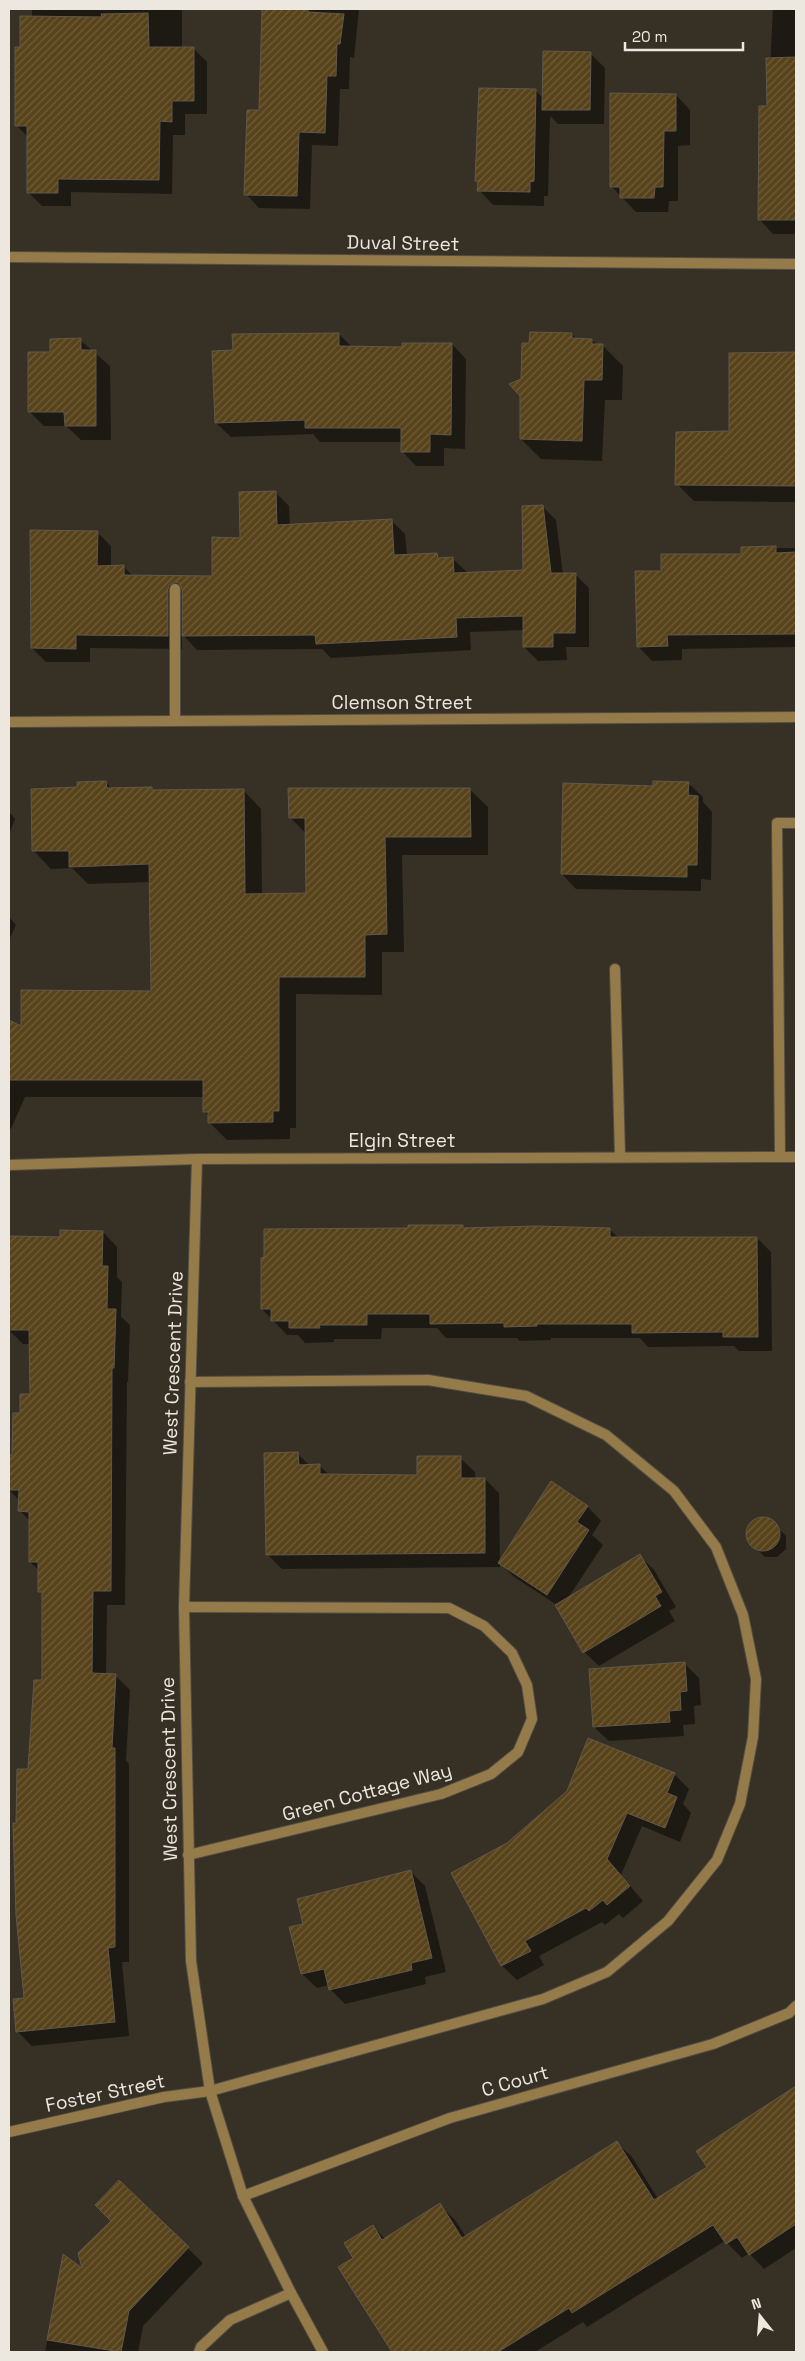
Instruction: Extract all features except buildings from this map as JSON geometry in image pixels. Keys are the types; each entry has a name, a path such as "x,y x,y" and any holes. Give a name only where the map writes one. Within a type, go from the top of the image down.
{"street":[{"name":"Duval Street","path":"9,256 796,264"},
{"path":"175,589 175,721"},
{"name":"Clemson Street","path":"9,722 796,717"},
{"path":"780,1157 777,823 796,823"},
{"path":"615,969 620,1156"},
{"name":"Elgin Street","path":"9,1165 197,1159 620,1156 796,1157"},
{"name":"West Crescent Drive","path":"197,1159 184,1606 191,1961 210,2091 243,2196 291,2293 323,2352"},
{"name":"Foster Street","path":"9,2132 164,2097 210,2091 543,1999 607,1972 668,1921 717,1860 740,1804 754,1737 756,1679 743,1615 716,1547 674,1491 606,1435 526,1396 428,1380 190,1382"},
{"name":"Green Cottage Way","path":"184,1606 449,1608 484,1626 512,1652 527,1686 532,1718 518,1752 491,1774 441,1794 188,1855"},
{"name":"C Court","path":"243,2196 450,2118 713,2044 788,2013 796,2006"},
{"path":"199,2352 230,2320 291,2293"}]}
